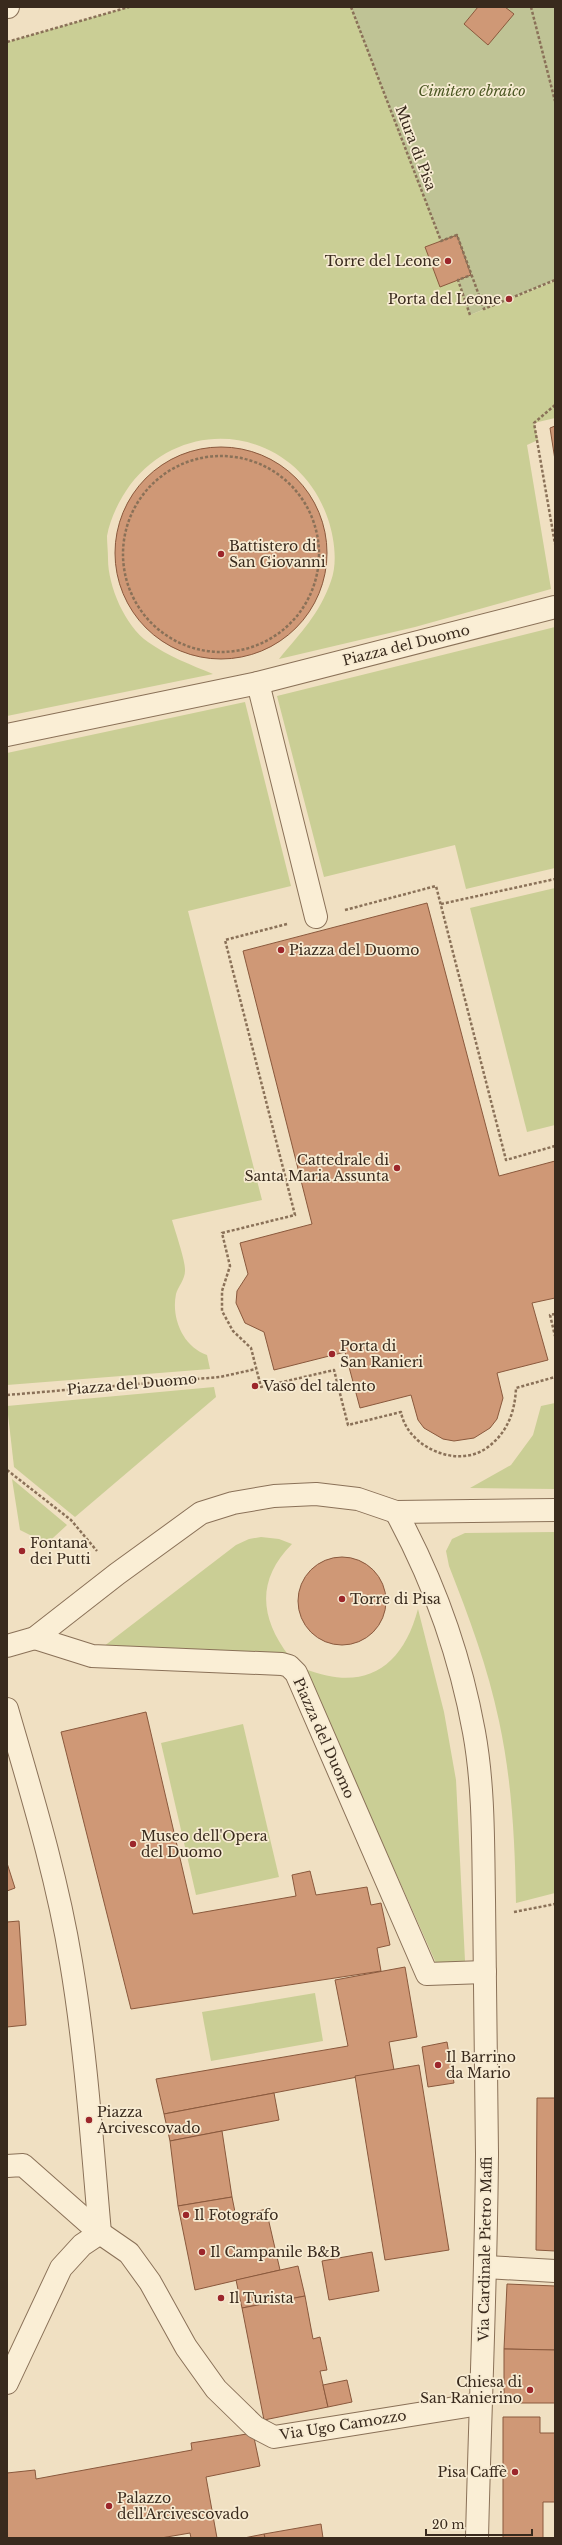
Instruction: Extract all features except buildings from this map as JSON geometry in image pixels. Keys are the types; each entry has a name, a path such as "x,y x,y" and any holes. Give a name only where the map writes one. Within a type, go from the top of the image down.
{"street":[{"name":"Piazza del Duomo","path":"7,736 258,683 555,607"},
{"path":"258,683 316,917"},
{"path":"7,1646 35,1638 116,1574 201,1513 233,1503 274,1496 316,1494 358,1499 396,1512 555,1510"},
{"path":"396,1512 417,1552 436,1595 456,1656 474,1732 482,1801 484,1966"},
{"name":"Piazza del Duomo","path":"35,1638 92,1656 282,1664 290,1666 296,1673 427,1974 484,1966"},
{"path":"7,1709 49,1855 71,1962 93,2142 100,2233"},
{"name":"Via Cardinale Pietro Maffi","path":"477,2538 480,2404 486,2267 487,2154 484,1966"},
{"path":"15,2166 100,2233"},
{"path":"7,2383 61,2268 82,2245 100,2233"},
{"name":"Via Ugo Camozzo","path":"100,2233 129,2253 150,2282 186,2347 216,2389 255,2427 274,2437 480,2404"},
{"path":"486,2267 555,2271"}],"path":[{"path":"7,42 129,7"},
{"name":"Mura di Pisa","path":"351,7 441,241 457,234 484,309 555,280"},
{"path":"531,7 555,101"},
{"path":"470,315 458,280 472,275"},
{"path":"555,405 534,423 538,440 537,450 555,544"},
{"path":"216,456 240,457 264,465 285,480 302,498 312,518 318,543 319,565 313,588 303,608 284,629 265,642 248,649 218,652 195,648 177,642 158,628 141,610 129,588 123,562 124,537 130,516 142,496 155,481 173,468 194,459 216,456"},
{"path":"441,904 555,879"},
{"path":"555,1146 506,1160 436,886 225,940 295,1215 222,1233 230,1266 222,1291 222,1311 233,1331 251,1348 261,1387 334,1370 348,1425 401,1412 403,1425 413,1438 424,1446 452,1455 474,1453 488,1447 503,1432 515,1409 516,1388 555,1378"},
{"path":"555,1314 550,1316 555,1336"},
{"name":"Piazza del Duomo","path":"7,1395 220,1377 256,1369"},
{"path":"7,1470 71,1520 116,1574"},
{"path":"484,1918 555,1904"}],"green space":[{"path":"129,7 351,7 441,241 425,247 440,286 458,280 470,315 555,281 555,418 534,423 538,440 527,445 551,589 415,627 279,659 315,614 331,581 335,558 332,534 328,519 313,489 293,466 267,449 240,440 210,439 181,446 154,461 126,490 113,516 107,536 111,581 119,605 132,626 148,642 164,652 213,674 7,716 7,42"},
{"name":"Cimitero ebraico","path":"351,7 555,7 555,280 470,315 458,280 471,274 457,235 441,241"},
{"path":"555,627 555,868 466,889 455,845 324,877 277,696"},
{"path":"245,702 291,886 188,911 262,1200 172,1220 185,1267 184,1277 176,1294 175,1313 177,1322 185,1339 199,1351 207,1355 210,1369 7,1385 7,753"},
{"path":"555,888 555,1125 527,1132 470,908"},
{"path":"214,1387 216,1397 75,1517 14,1467 7,1406"},
{"path":"555,1403 555,1489 470,1488 511,1465 533,1435 541,1406"},
{"path":"12,1479 67,1525 41,1549 36,1538 20,1530"},
{"path":"555,1532 555,1893 516,1903 515,1857 510,1789 499,1721 484,1662 449,1566 446,1551 452,1539 465,1533"},
{"path":"261,1537 279,1539 292,1544 280,1558 272,1571 266,1599 272,1628 279,1642 289,1656 99,1650 236,1545 249,1539"},
{"path":"418,1609 444,1712 456,1780 465,1961 436,1963 305,1669 326,1675 345,1678 362,1676 378,1670 391,1660 402,1647 411,1630"},
{"path":"243,1724 279,1877 196,1895 161,1743"},
{"path":"315,1993 323,2041 211,2061 202,2012"}],"place":[{"name":"Torre del Leone","path":"448,261"},
{"name":"Porta del Leone","path":"509,299"},
{"name":"Battistero di San Giovanni","path":"221,554"},
{"name":"Piazza del Duomo","path":"281,950"},
{"name":"Cattedrale di Santa Maria Assunta","path":"397,1168"},
{"name":"Porta di San Ranieri","path":"332,1354"},
{"name":"Vaso del talento","path":"255,1386"},
{"name":"Fontana dei Putti","path":"22,1551"},
{"name":"Torre di Pisa","path":"342,1599"},
{"name":"Museo dell'Opera del Duomo","path":"133,1844"},
{"name":"Il Barrino da Mario","path":"438,2065"},
{"name":"Piazza Arcivescovado","path":"89,2120"},
{"name":"Il Fotografo","path":"186,2215"},
{"name":"Il Campanile B&B","path":"202,2252"},
{"name":"Il Turista","path":"221,2298"},
{"name":"Chiesa di San Ranierino","path":"530,2390"},
{"name":"Pisa Caffè","path":"515,2472"},
{"name":"Palazzo dell'Arcivescovado","path":"109,2506"}]}
